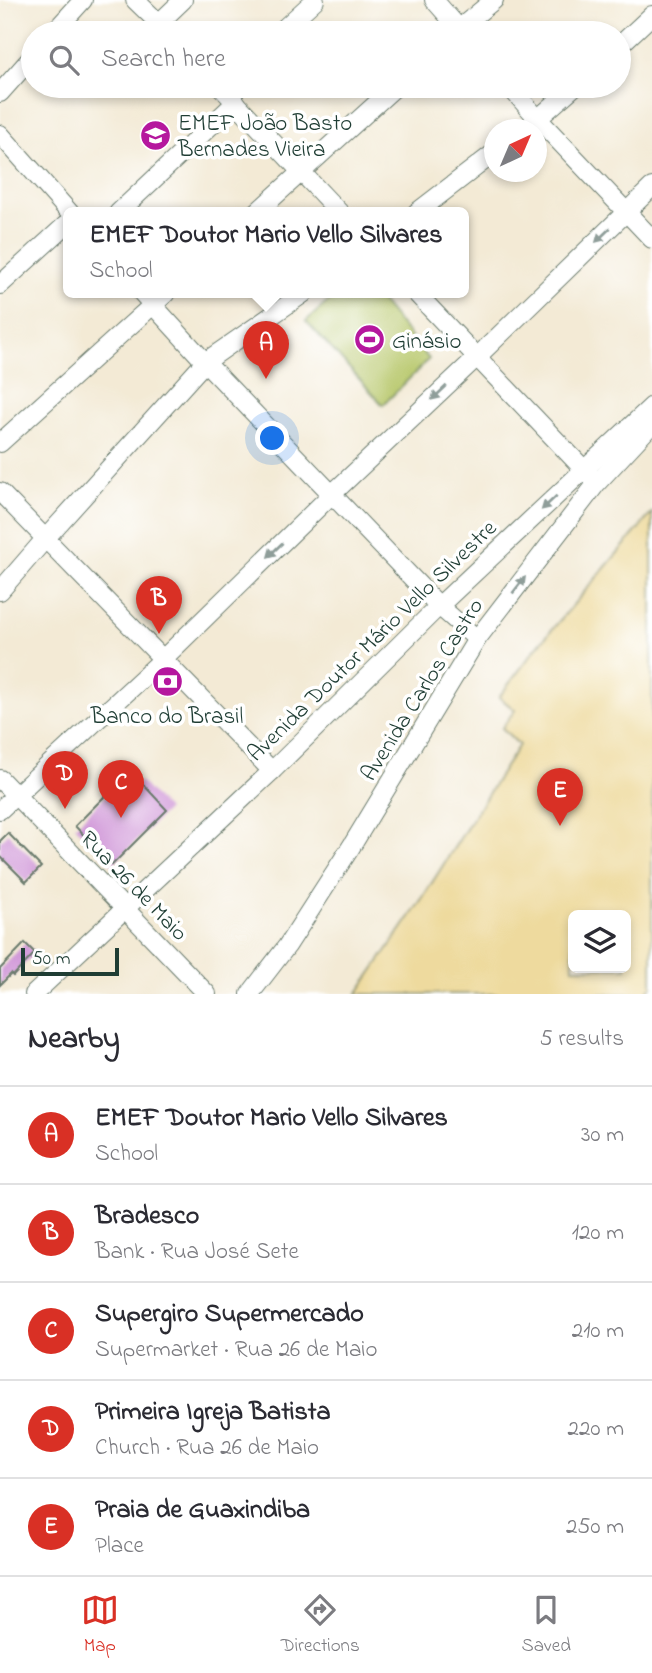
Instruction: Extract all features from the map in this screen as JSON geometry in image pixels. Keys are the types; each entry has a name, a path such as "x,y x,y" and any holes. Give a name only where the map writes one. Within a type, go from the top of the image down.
{"street":[{"path":"64,21 83,0"},
{"path":"135,0 157,21"},
{"path":"169,21 183,0"},
{"path":"292,21 315,0"},
{"path":"434,0 450,21"},
{"path":"471,21 494,0"},
{"path":"631,35 652,15"},
{"path":"0,93 21,69"},
{"path":"232,98 334,207"},
{"path":"263,207 383,98"},
{"path":"516,98 529,119"},
{"path":"538,119 561,98"},
{"path":"124,207 236,102"},
{"path":"0,134 65,207"},
{"path":"547,138 652,239"},
{"path":"424,207 484,161"},
{"path":"0,810 163,659 652,187"},
{"path":"0,285 63,228"},
{"path":"0,443 153,298"},
{"path":"155,298 205,362 439,606 477,639"},
{"path":"0,591 205,362 297,298"},
{"path":"421,298 590,477"},
{"name":"Avenida Doutor Mário Vello Silvestre","path":"34,994 272,771 439,606 590,477 652,406"},
{"name":"Avenida Carlos Castro","path":"250,994 287,946 323,891 477,639 590,477 652,424"},
{"path":"0,492 272,771"},
{"name":"Rua 26 de Maio","path":"0,779 207,994"}],"green space":[{"name":"Ginásio","path":"332,298 378,298 429,359 383,405 306,321"}],"sand":[{"path":"652,513 652,986 646,994 357,994 416,908 519,745 502,728 515,710 499,697 537,647"}],"building":[{"path":"140,781 167,810 112,865 75,826 109,792 119,801"},
{"path":"8,833 41,867 26,882 0,856 0,841"},
{"path":"25,943 35,953 13,976 11,974 0,985 0,969"}],"place":[{"name":"EMEF João Basto Bernades Vieira","path":"155,135"},
{"name":"Ginásio","path":"369,340"},
{"name":"EMEF Doutor Mario Vello Silvares","path":"266,379"},
{"name":"Bradesco","path":"159,634"},
{"name":"Banco do Brasil","path":"167,681"},
{"name":"Primeira Igreja Batista","path":"65,809"},
{"name":"Supergiro Supermercado","path":"121,818"},
{"name":"Praia de Guaxindiba","path":"560,826"}]}
